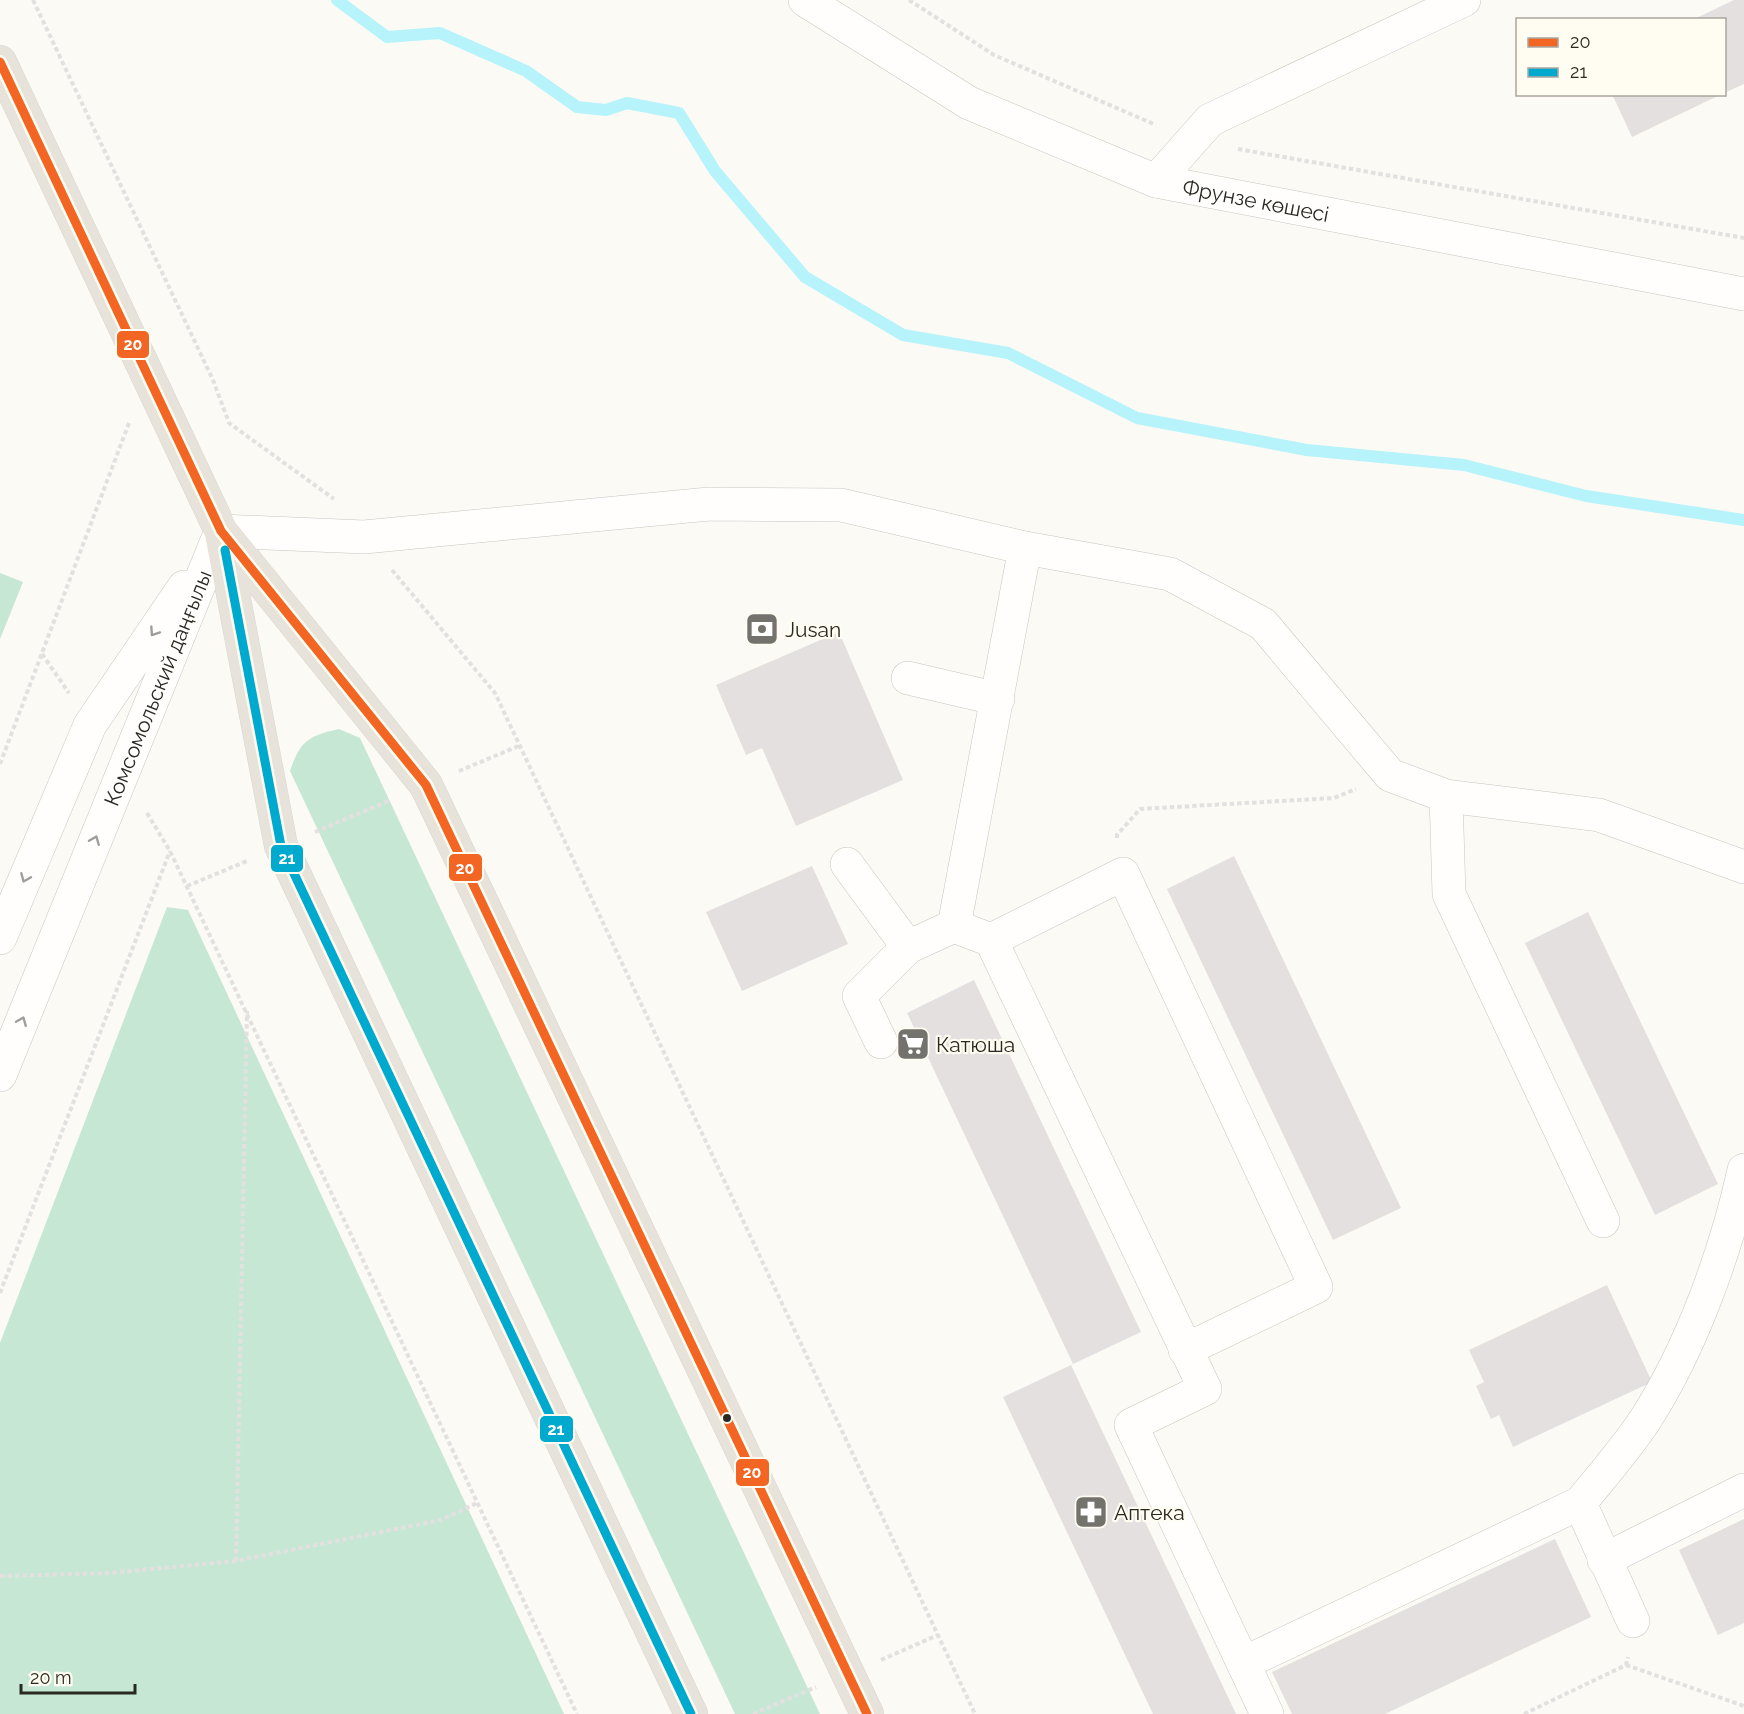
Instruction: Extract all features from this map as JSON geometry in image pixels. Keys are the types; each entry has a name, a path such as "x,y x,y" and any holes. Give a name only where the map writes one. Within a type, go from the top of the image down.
{"main road":[{"path":"0,62 221,531 426,785 867,1714"},
{"path":"221,531 281,846 691,1714"}],"street":[{"name":"Фрунзе көшесі","path":"806,0 969,103 1156,181 1744,294"},
{"path":"1156,181 1210,120 1464,0"},
{"path":"221,531 364,537 709,504 842,505 1025,548 1170,574 1263,624 1390,775 1446,796 1599,815 1744,867"},
{"name":"Комсомольский даңғылы","path":"0,938 90,725 221,531"},
{"name":"Комсомольский даңғылы","path":"0,1075 221,531"},
{"path":"954,926 1025,548"},
{"path":"908,678 998,699"},
{"path":"1446,796 1449,894 1603,1221"},
{"path":"847,864 908,947"},
{"path":"991,940 1123,874 1316,1287 1185,1350"},
{"path":"881,1042 859,996 908,947 954,926 991,940 1205,1389 1131,1425 1267,1714"},
{"path":"1244,1663 1580,1503 1644,1421 1683,1354 1737,1202 1744,1170"},
{"path":"1604,1560 1744,1490"},
{"path":"1580,1503 1633,1621"}],"path":[{"path":"33,0 213,380 229,423 331,496 495,693 975,1714"},
{"path":"909,0 994,55 1192,140 1744,238"},
{"path":"0,764 131,418"},
{"path":"42,654 90,725"},
{"path":"187,886 521,745"},
{"path":"122,773 170,850 577,1714"},
{"path":"1123,874 1117,836 1140,808 1334,798 1390,775"},
{"path":"0,1293 170,850"},
{"path":"236,1561 247,1011"},
{"path":"0,1576 110,1573 236,1561 441,1520 477,1503"},
{"path":"1626,1665 1633,1621"},
{"path":"1524,1714 1626,1665 1744,1706"}],"green space":[{"path":"0,573 23,582 0,639"},
{"path":"339,729 360,738 820,1714 735,1714 290,771 298,753 307,741 320,734"},
{"path":"167,907 188,910 564,1714 0,1714 0,1343"}],"building":[{"path":"1734,0 1744,0 1744,84 1726,92 1726,18 1696,18"},
{"path":"1613,96 1718,96 1632,137"},
{"path":"839,632 903,780 796,826 762,748 746,755 716,685"},
{"path":"1234,856 1401,1208 1333,1240 1167,889"},
{"path":"812,866 848,944 742,991 706,912"},
{"path":"1588,912 1718,1184 1655,1215 1525,943"},
{"path":"974,980 1141,1332 1073,1364 907,1013"},
{"path":"1607,1285 1652,1382 1513,1447 1499,1415 1491,1419 1476,1386 1484,1382 1469,1350"},
{"path":"1071,1365 1236,1714 1153,1714 1003,1397"},
{"path":"1744,1519 1744,1623 1718,1635 1679,1550"},
{"path":"1555,1539 1591,1617 1385,1714 1292,1714 1272,1672"}],"waterway":[{"path":"337,0 387,37 440,33 526,71 577,107 606,110 627,103 679,113 715,171 805,277 903,335 1008,353 1137,418 1307,450 1464,465 1586,496 1744,520"}],"transit line":[{"name":"20","path":"0,62 221,531 426,785 867,1714"},
{"name":"21","path":"225,550 281,846 691,1714"}],"place":[{"name":"Jusan","path":"762,629"},
{"name":"Катюша","path":"913,1044"},
{"name":"Аптека","path":"1091,1512"}]}
